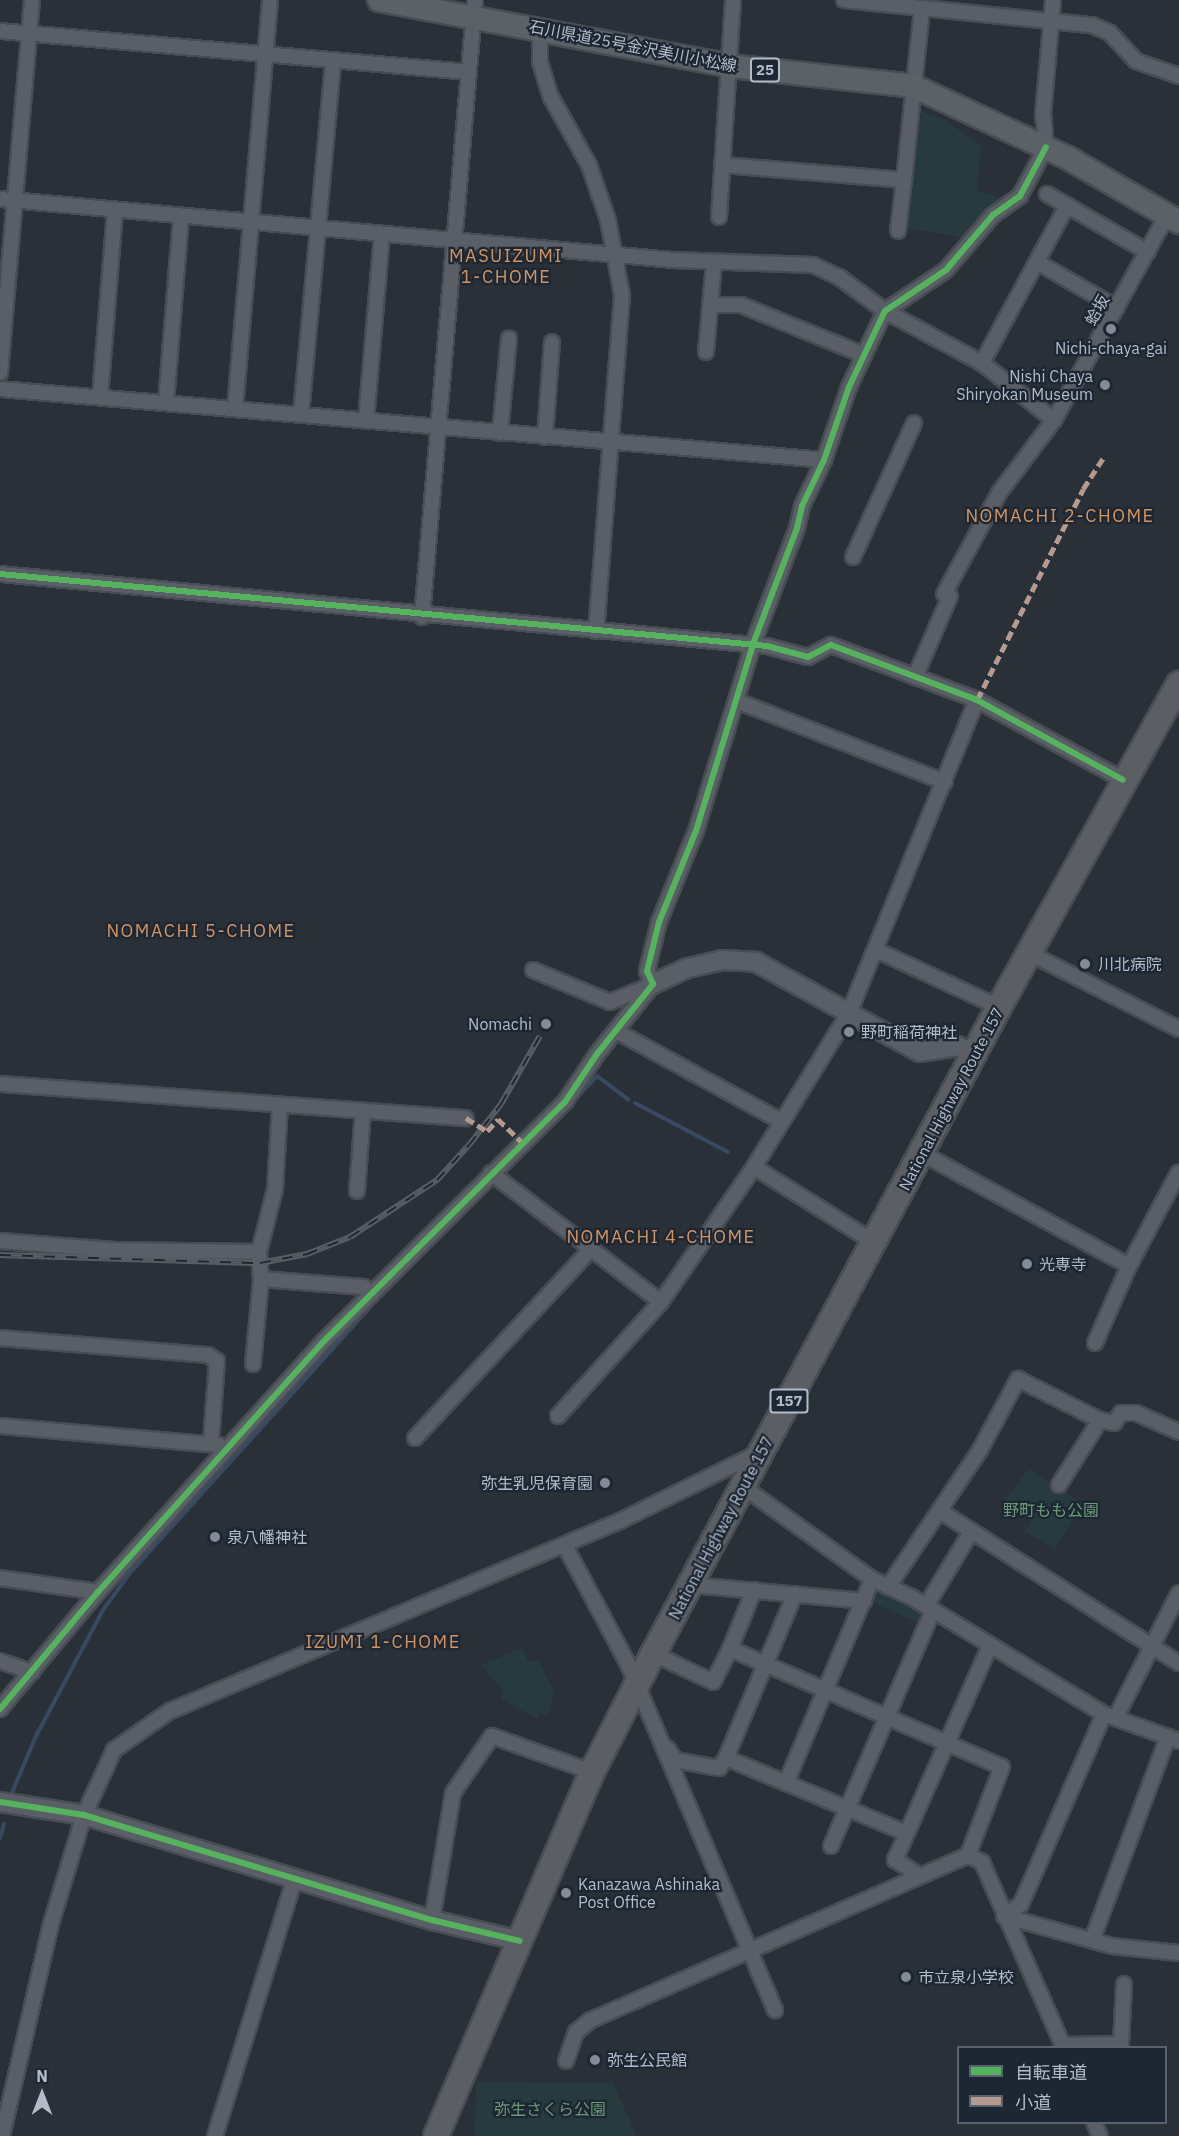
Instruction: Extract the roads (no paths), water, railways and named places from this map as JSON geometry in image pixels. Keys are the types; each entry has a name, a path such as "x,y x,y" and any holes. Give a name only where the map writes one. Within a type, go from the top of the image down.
{"highway":[{"name":"National Highway Route 157","path":"436,2136 592,1772 636,1686 692,1585 760,1452 923,1154 999,1007 1123,780 1179,684"}],"main road":[{"name":"石川県道25号金沢美川小松線","path":"379,0 475,8 540,30 730,66 913,86 1046,147 1173,219"}],"street":[{"path":"0,373 32,0"},
{"path":"235,409 270,0"},
{"path":"719,217 733,0"},
{"path":"844,0 1092,25 1110,33 1136,61 1179,76"},
{"path":"653,984 647,971 659,922 696,831 753,644 797,528 802,506 824,459 864,355 885,311 946,270 993,215 1020,196 1046,147 1043,115 1053,0"},
{"path":"422,616 436,427 467,72 475,8"},
{"path":"898,231 922,9"},
{"path":"540,30 540,62 551,97 590,165 616,256 622,295 596,631"},
{"path":"0,32 467,72"},
{"path":"302,415 333,61"},
{"path":"723,165 904,180"},
{"path":"1047,194 1148,252"},
{"path":"0,199 714,264 813,265 839,277 885,311 982,363 1054,420"},
{"path":"982,363 1067,206"},
{"path":"100,397 115,210"},
{"path":"166,403 181,216"},
{"name":"蛤坂","path":"915,676 947,595 999,493 1054,420 1148,252 1173,219"},
{"path":"366,421 382,234"},
{"path":"1036,262 1117,308"},
{"path":"706,352 714,264"},
{"path":"710,305 741,305 864,355"},
{"path":"500,433 508,338"},
{"path":"545,437 552,342"},
{"path":"0,388 611,443 824,459"},
{"path":"853,557 914,423"},
{"path":"0,574 422,616 753,644 808,657 831,645 977,700 1123,780"},
{"path":"558,1416 661,1302 754,1167 849,1013 977,700"},
{"path":"737,701 945,782"},
{"path":"876,951 999,1007"},
{"path":"1029,953 1179,1029"},
{"path":"533,970 610,1002 688,968 722,960 756,962 920,1052 958,1046 974,1054"},
{"path":"0,1709 98,1592 227,1447 371,1295 491,1173 565,1102 653,984"},
{"path":"616,1031 781,1121"},
{"path":"0,1084 466,1119"},
{"path":"253,1364 261,1279 259,1252 275,1189 280,1105"},
{"path":"357,1191 363,1111"},
{"path":"923,1154 1129,1266"},
{"path":"754,1167 875,1243"},
{"path":"1095,1343 1129,1266 1179,1172"},
{"path":"491,1173 661,1302"},
{"path":"0,1240 115,1250 259,1252"},
{"path":"415,1438 591,1249"},
{"path":"261,1279 364,1287 371,1295"},
{"path":"0,1338 208,1355 217,1361 211,1443"},
{"path":"888,1587 980,1450 1018,1379 1100,1420 1114,1424 1122,1413 1136,1413 1179,1432"},
{"path":"1059,1485 1100,1420"},
{"path":"0,1426 211,1443 227,1447"},
{"path":"2,2136 51,1924 84,1815 114,1750 170,1711 565,1546 760,1452"},
{"path":"742,1486 872,1579 929,1608 1110,1716 1174,1739 1092,1940"},
{"path":"940,1511 1179,1663"},
{"path":"831,1846 887,1715 929,1608 971,1532"},
{"path":"565,1546 629,1666 775,2010"},
{"path":"0,1578 98,1592"},
{"path":"786,1783 872,1579"},
{"path":"692,1585 864,1601"},
{"path":"654,1654 713,1682 730,1649 754,1590"},
{"path":"1004,1916 1022,1904 1110,1716 1153,1646 1179,1593"},
{"path":"657,1734 675,1760 718,1768 726,1758 795,1594"},
{"path":"920,1876 895,1860 990,1646"},
{"path":"566,2061 576,2032 591,2020 968,1855 1002,1767 887,1715 730,1649"},
{"path":"0,1661 32,1672"},
{"path":"432,1920 453,1793 492,1736 592,1772"},
{"path":"726,1758 906,1833"},
{"path":"0,1802 84,1815 432,1920 520,1941"},
{"path":"968,1855 982,1862 1004,1916 1064,2046 1122,2044 1124,1984"},
{"path":"215,2136 295,1878"},
{"path":"1004,1916 1092,1940 1179,1953"}],"waterway":[{"path":"571,1104 597,1076 628,1099"},
{"path":"635,1103 728,1152"},
{"path":"502,1175 545,1131"},
{"path":"441,1236 489,1187"},
{"path":"381,1296 434,1242"},
{"path":"11,1795 36,1736 103,1610 130,1573 373,1304"},
{"path":"0,1838 4,1824"}],"railway":[{"path":"0,1255 260,1263 307,1254 350,1237 437,1180 469,1145 501,1104 540,1036"}],"place":[{"name":"Nichi-chaya-gai","path":"1111,329"},
{"name":"Nishi Chaya Shiryokan Museum","path":"1105,385"},
{"name":"川北病院","path":"1085,964"},
{"name":"Nomachi","path":"546,1024"},
{"name":"野町稲荷神社","path":"849,1032"},
{"name":"光専寺","path":"1027,1264"},
{"name":"弥生乳児保育園","path":"605,1483"},
{"name":"泉八幡神社","path":"215,1537"},
{"name":"Kanazawa Ashinaka Post Office","path":"566,1893"},
{"name":"市立泉小学校","path":"906,1977"},
{"name":"弥生公民館","path":"595,2060"}],"district":[{"name":"MASUIZUMI 1-CHOME","path":"506,267"},
{"name":"NOMACHI 2-CHOME","path":"1060,516"},
{"name":"NOMACHI 5-CHOME","path":"201,931"},
{"name":"NOMACHI 4-CHOME","path":"661,1237"},
{"name":"IZUMI 1-CHOME","path":"383,1642"}],"park label":[{"name":"野町もも公園","path":"1051,1510"},
{"name":"弥生さくら公園","path":"550,2109"}]}
